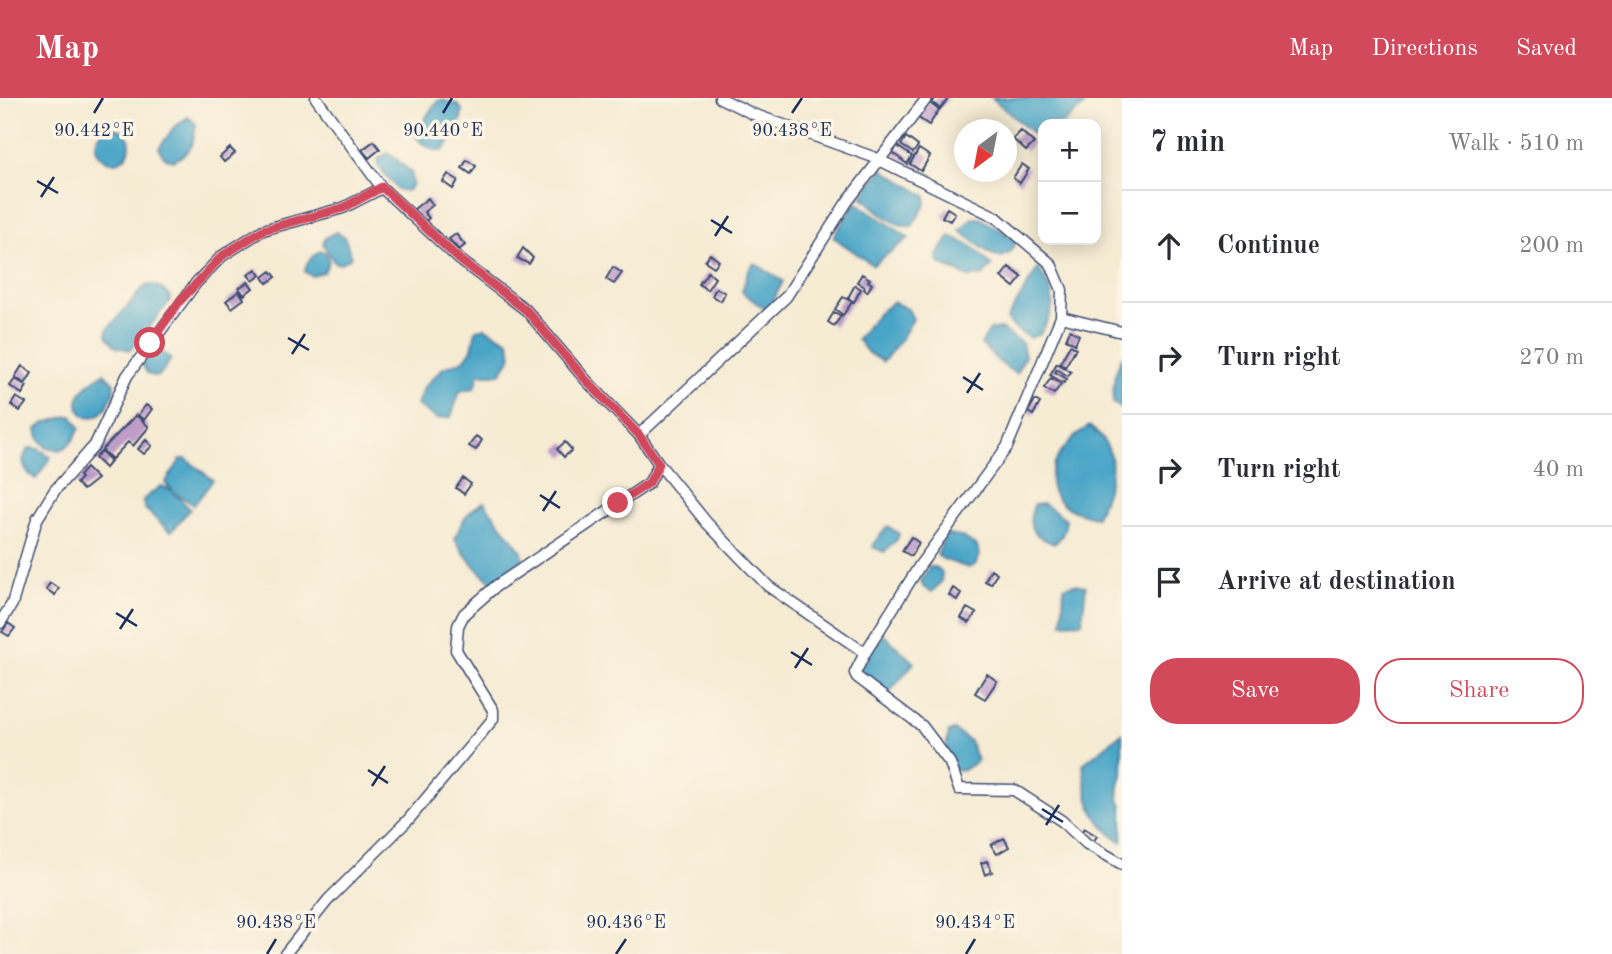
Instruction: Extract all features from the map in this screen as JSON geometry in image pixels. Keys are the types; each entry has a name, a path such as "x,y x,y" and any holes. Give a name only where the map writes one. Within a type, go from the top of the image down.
{"street":[{"path":"316,98 382,187 460,260 526,310 585,379 639,435 707,523 768,586 865,653"},
{"path":"720,98 753,114 880,161 996,217 1051,264 1062,290 1061,317 1007,447 920,565 855,673 922,726 950,763 959,789 1014,790 1062,821 1087,844 1122,864"},
{"path":"639,435 786,298 847,202 927,98"},
{"path":"0,623 12,604 37,519 55,490 95,445 127,376 196,283 222,256 263,230 343,208 382,187"},
{"path":"1061,317 1122,332"},
{"path":"285,954 328,900 409,819 493,719 493,709 456,650 458,626 464,614 496,586 649,483 659,464"}],"water":[{"path":"992,98 1092,98 1069,119 1038,119 1038,136"},
{"path":"441,100 457,104 462,110 458,127 443,151 427,146 415,134 436,102"},
{"path":"188,117 196,124 191,147 173,161 168,159 162,155 159,148 174,127"},
{"path":"113,128 125,133 130,145 125,157 113,162 101,157 96,145 101,133"},
{"path":"389,153 411,172 413,185 407,191 398,190 377,164 379,158"},
{"path":"882,169 926,196 926,204 912,226 891,221 862,196"},
{"path":"856,202 909,238 873,265 833,237"},
{"path":"972,218 980,218 1017,240 1010,253 1002,257 991,254 960,231"},
{"path":"336,232 344,236 351,255 339,264 334,262 323,244 325,238"},
{"path":"950,236 973,247 992,266 982,276 968,277 939,263 937,256"},
{"path":"320,251 325,252 329,261 324,272 312,276 305,272 306,265"},
{"path":"754,263 783,281 766,310 742,292 747,274"},
{"path":"1038,268 1051,294 1052,308 1040,334 1030,338 1014,328 1007,319"},
{"path":"152,285 170,296 170,301 131,350 116,347 107,336 107,330 145,286"},
{"path":"893,302 908,309 913,319 883,362 868,353 857,339 878,314"},
{"path":"485,328 509,341 512,356 500,374 479,374 475,388 460,391 451,417 437,419 417,405 423,388 443,368 464,360 472,349 476,330"},
{"path":"1001,329 1022,343 1025,356 1016,374 981,344 990,330"},
{"path":"154,350 160,350 171,359 159,376 149,374 143,366"},
{"path":"1122,356 1122,409 1113,403 1113,397 1116,373"},
{"path":"104,373 114,383 111,399 101,413 86,417 78,406 80,395"},
{"path":"72,416 80,428 72,442 61,450 47,448 39,439 37,429 45,423"},
{"path":"1089,426 1107,445 1112,465 1107,489 1096,517 1075,511 1060,502 1053,491 1051,478 1054,465 1062,451"},
{"path":"30,448 39,449 51,457 36,479 28,473 23,461"},
{"path":"181,459 186,459 213,480 194,505 173,492 190,509 172,531 144,508 143,500 161,486 173,491 165,483"},
{"path":"484,502 522,552 523,560 492,582 471,563 455,539 465,518"},
{"path":"1044,504 1066,519 1063,533 1054,544 1036,534 1031,526 1034,505"},
{"path":"888,526 899,534 897,540 884,552 873,547 873,544"},
{"path":"946,534 962,537 977,546 980,556 975,565 968,568 937,555"},
{"path":"929,567 936,567 942,573 941,582 932,592 923,587 921,580"},
{"path":"1074,584 1086,586 1082,622 1062,623 1064,587"},
{"path":"883,634 914,663 888,694 857,674"},
{"path":"954,730 970,741 977,761 962,771 955,769 947,752 949,732"},
{"path":"1122,733 1122,773 1118,794 1122,806 1122,842 1103,826 1092,809 1083,764"}],"building":[{"path":"936,98 949,98 940,109 932,102"},
{"path":"928,102 939,110 929,125 917,117"},
{"path":"1021,131 1034,143 1026,151 1017,143 1017,135"},
{"path":"906,137 918,146 913,153 901,145"},
{"path":"374,141 380,149 369,158 362,150"},
{"path":"897,146 912,156 907,164 893,153"},
{"path":"230,148 235,153 224,162 220,157"},
{"path":"919,149 930,156 921,171 910,164"},
{"path":"467,160 476,166 471,174 462,168"},
{"path":"1022,164 1029,169 1020,183 1017,181 1017,172"},
{"path":"448,174 458,180 453,189 443,182"},
{"path":"428,198 433,205 424,212 429,218 424,223 413,210"},
{"path":"947,208 955,213 950,221 942,217"},
{"path":"456,234 465,245 459,250 449,239"},
{"path":"523,248 533,258 529,264 517,258"},
{"path":"710,254 719,261 714,267 705,261"},
{"path":"613,267 622,273 614,284 606,279"},
{"path":"1009,267 1022,277 1014,287 1001,277"},
{"path":"256,269 261,275 253,281 248,275"},
{"path":"271,271 276,277 267,283 263,277"},
{"path":"708,272 715,278 707,290 699,284"},
{"path":"862,274 870,279 868,281 872,284 867,292 865,287 857,282"},
{"path":"248,282 253,288 244,295 239,288"},
{"path":"855,285 861,289 854,302 848,298"},
{"path":"716,288 725,293 721,301 712,296"},
{"path":"239,291 244,299 232,308 226,301"},
{"path":"843,297 852,302 843,315 835,309"},
{"path":"834,312 841,316 834,326 828,322"},
{"path":"1070,330 1079,335 1075,344 1066,339"},
{"path":"1070,345 1076,348 1065,367 1060,363"},
{"path":"1057,363 1071,372 1068,376 1057,369 1055,372 1067,379 1064,383 1050,375"},
{"path":"22,366 32,373 25,384 15,377"},
{"path":"1051,378 1061,384 1054,394 1044,388"},
{"path":"15,379 27,386 22,394 10,386"},
{"path":"16,397 26,403 20,411 11,405"},
{"path":"1035,400 1040,403 1033,415 1028,412"},
{"path":"146,405 152,409 144,420 138,415"},
{"path":"136,415 149,427 133,446 128,442 112,459 102,450"},
{"path":"476,436 482,440 476,450 469,446"},
{"path":"146,440 152,446 144,454 138,449"},
{"path":"565,442 572,450 564,457 557,449"},
{"path":"101,451 111,461 105,468 95,458"},
{"path":"86,468 97,479 83,490 76,483"},
{"path":"463,478 471,484 464,494 456,488"},
{"path":"911,537 919,543 911,556 902,551"},
{"path":"991,569 997,573 991,584 985,581"},
{"path":"50,583 59,588 55,595 46,589"},
{"path":"953,588 961,593 957,600 949,595"},
{"path":"967,608 976,613 969,623 961,618"},
{"path":"8,623 15,628 9,636 2,632"},
{"path":"987,674 997,681 985,699 975,693"},
{"path":"1084,828 1097,836 1093,842 1081,833"},
{"path":"1004,838 1009,847 997,854 991,845"},
{"path":"987,861 992,872 985,875 981,863"}],"route":[{"path":"150,343 180,301 222,256 263,230 343,208 382,187 460,260 526,310 585,379 639,435 659,464 649,483 618,503"}]}
